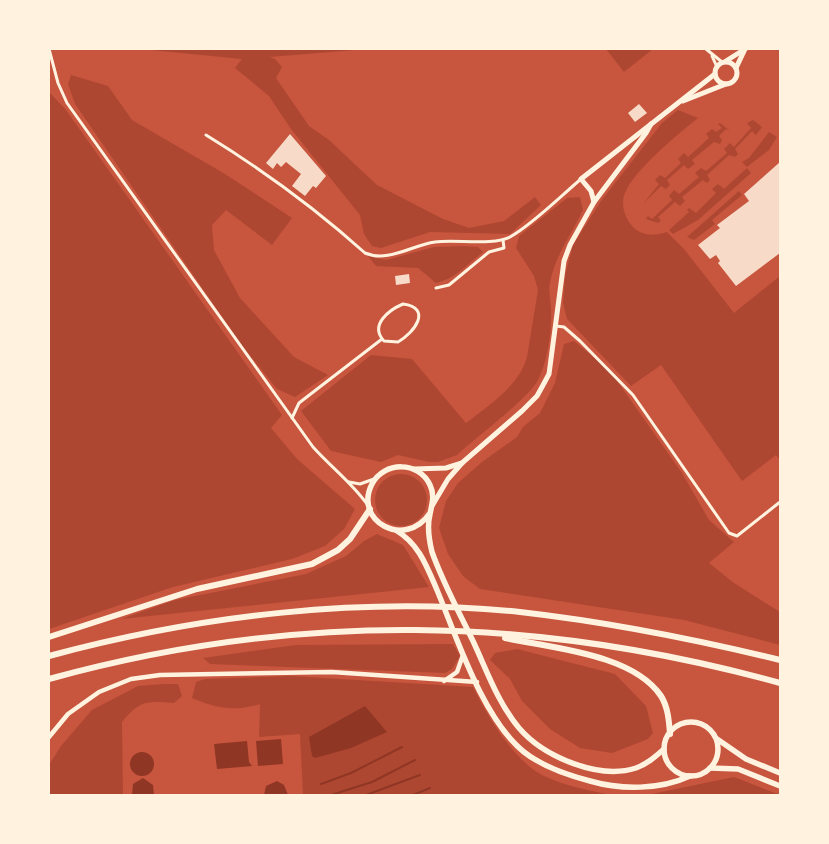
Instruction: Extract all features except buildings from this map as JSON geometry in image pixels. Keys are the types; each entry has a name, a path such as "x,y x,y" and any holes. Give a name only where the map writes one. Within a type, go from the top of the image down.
{"highway":[{"path":"664,749 666,758 675,771 690,776 698,776 710,768 718,754 715,738 710,730 694,723 676,727 670,734 664,749 648,763 622,771 602,770 564,759 534,742 520,729 499,698 432,551 429,535 432,492 430,485 414,469 397,466 388,468 374,479 369,492 370,508 380,524 397,531 410,540 426,564 477,682 500,725 512,741 525,752 558,771 599,784 638,787 675,783 690,776"},
{"path":"49,637 197,589 312,564 338,550 350,539 370,508"},
{"path":"397,531 405,531 420,525 431,510"},
{"path":"49,656 136,635 250,616 341,609 434,607 519,612 644,630 780,660"},
{"path":"49,678 142,655 207,643 323,631 444,630 588,642 633,649 721,667 780,683"},
{"path":"479,632 591,656 627,669 640,676 661,697 669,720 670,734"},
{"path":"715,738 746,759 780,774"},
{"path":"710,768 738,769 780,786"}],"main road":[{"path":"726,84 718,80 715,74 716,67 745,49"},
{"path":"677,103 736,79 736,68 745,49"},
{"path":"724,62 732,63 736,68"},
{"path":"594,202 592,191 581,179 715,74"},
{"path":"431,510 448,479 462,463 537,396 549,374 559,280 570,246 594,202 646,133 651,123"},
{"path":"414,469 446,468 462,463"}],"street":[{"path":"49,49 58,83 67,103 292,418 323,458 348,481 370,508"},
{"path":"706,49 724,62"},
{"path":"711,54 716,67"},
{"path":"206,135 253,164 300,198 365,252 373,256 384,256 418,245 438,242 503,240 516,232 581,179"},
{"path":"436,288 449,285 489,252 504,248 503,240"},
{"path":"403,304 410,305 417,310 418,323 408,335 393,343 382,340 379,325 390,311 403,304"},
{"path":"555,326 564,327 580,341 633,395 729,533 737,536 780,502"},
{"path":"292,418 299,403 382,340"},
{"path":"348,481 360,484 374,479"},
{"path":"444,681 457,672 464,653"},
{"path":"49,737 68,714 99,692 131,679 160,674 324,672 477,682"}],"shaded area":[{"path":"141,49 368,49 269,57 275,59 282,67 276,78 309,126 329,140 377,185 443,219 469,228 504,221 535,197 541,205 510,234 430,232 381,248 372,246 364,234 360,215 291,129 269,96 235,68 242,59"},
{"path":"606,49 653,49 624,72"},
{"path":"71,75 108,86 132,120 225,174 292,218 272,245 226,210 212,225 214,250 240,298 294,357 328,375 295,397 277,389 243,347 75,104 68,84"},
{"path":"49,92 66,110 282,415 271,428 297,459 355,509 344,529 325,546 292,559 173,587 49,629"},
{"path":"678,110 698,118 657,153 630,184 623,202 624,212 628,221 634,228 645,234 654,235 667,232 684,249 734,313 780,276 780,460 776,455 742,481 661,365 631,386 567,319 563,303 565,275 573,245 601,201 662,123"},
{"path":"753,120 762,127 756,135 752,131 735,149 738,154 735,157 729,155 707,175 710,180 707,183 703,180 682,197 685,201 680,206 675,202 658,217 661,221 658,223 646,219 648,216 652,219 672,200 669,196 674,190 679,194 699,177 695,173 701,168 706,171 727,153 724,149 730,143 734,147 751,128 747,123"},
{"path":"720,123 730,131 726,129 719,136 722,140 720,144 714,142 692,160 695,164 688,169 684,165 667,180 670,185 666,189 661,186 643,204 659,184 655,180 660,175 665,178 681,163 678,159 684,153 688,157 709,138 706,134 712,129 716,132 722,128 718,124"},
{"path":"769,132 777,137 769,150 747,167 742,162 749,158"},
{"path":"747,168 751,173 698,220 673,234 669,230 689,212 687,210 689,208 696,213 716,193 712,189 718,184 724,189"},
{"path":"739,191 742,195 712,220 715,224 694,240 687,237"},
{"path":"580,197 583,210 552,273 549,289 551,327 549,345 544,364 533,388 457,455 438,462 429,462 398,455 381,462 331,451 301,411 371,355 412,359 466,423 510,386 523,367 527,357 538,290 534,276 516,248 519,236 567,198"},
{"path":"434,247 478,247 483,252 456,274 436,283 418,268 376,266 368,256 386,260"},
{"path":"574,341 610,371 682,473 709,520 734,542 709,563 734,583 780,612 780,645 684,620 480,589 463,576 448,554 439,528 446,501 458,483 482,462 517,437 523,427 540,413 555,383 564,344"},
{"path":"401,474 415,478 423,486 427,500 423,514 415,522 401,526 387,522 379,514 375,500 379,486 387,478"},
{"path":"377,534 403,545 429,587 121,619 175,600 306,574 346,556 364,541"},
{"path":"453,644 460,656 452,669 445,673 210,664 203,658 296,645"},
{"path":"517,649 615,674 646,706 653,733 648,739 612,753 580,748 550,729 522,701 510,679 490,660 495,653"},
{"path":"291,676 473,687 507,743 534,770 561,783 611,795 303,795 300,734 259,737 260,704 242,708 225,708 192,698 196,682 205,679"},
{"path":"178,684 182,696 174,703 150,702 139,706 122,722 123,795 49,795 49,765 61,746 92,710 138,686"},
{"path":"365,706 387,732 351,748 315,758 312,756 309,737"},
{"path":"281,739 283,764 258,766 256,741"},
{"path":"247,741 249,762 252,766 217,769 214,744"},
{"path":"142,752 147,753 153,759 153,769 147,775 142,776 137,775 131,769 130,764 131,759 137,753"},
{"path":"734,777 780,795 647,795"},
{"path":"143,778 153,785 154,795 132,795 133,784"},
{"path":"277,781 284,785 288,795 264,795 266,786"}],"waterway":[{"path":"321,784 351,773 402,747"},
{"path":"331,795 372,782 415,760"},
{"path":"366,795 420,775"},
{"path":"413,795 430,788"}]}
